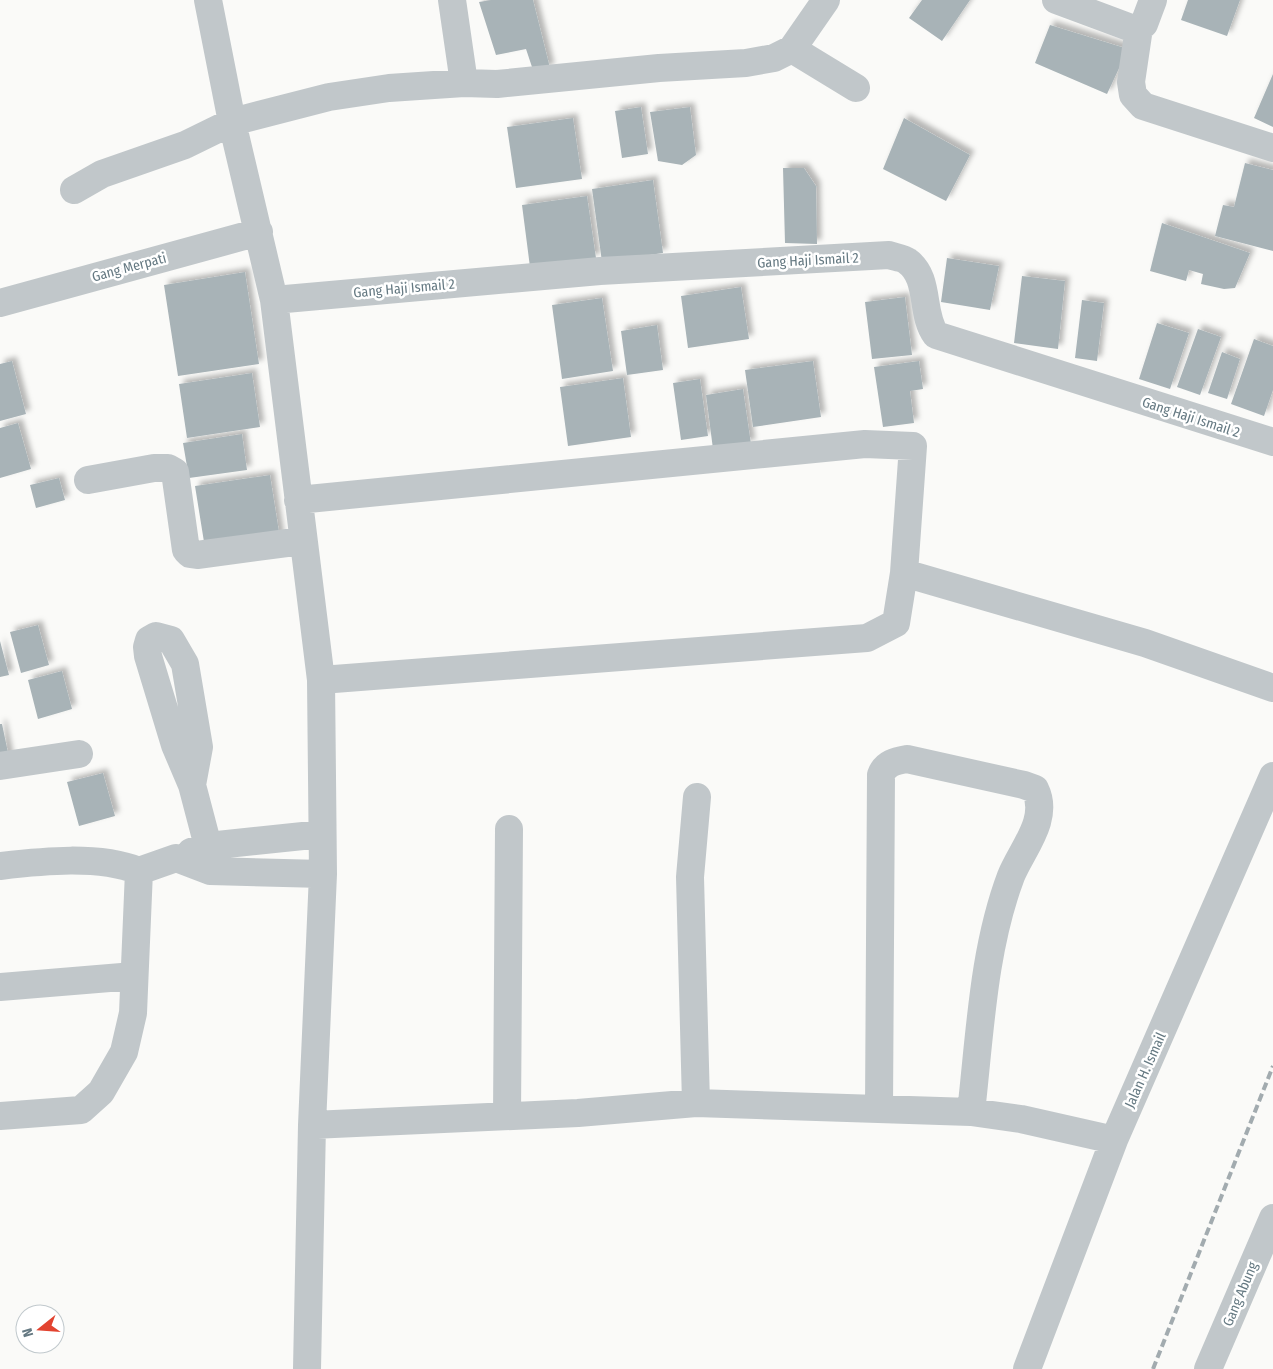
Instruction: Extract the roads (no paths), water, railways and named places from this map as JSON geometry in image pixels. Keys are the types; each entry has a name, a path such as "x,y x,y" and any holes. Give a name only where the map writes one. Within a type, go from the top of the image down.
{"street":[{"path":"208,0 232,122 274,300 302,541 321,680 323,874 312,1125 307,1369"},
{"path":"452,0 464,83"},
{"path":"74,190 102,174 185,145 232,122 329,97 389,88 464,83 496,84 659,68 746,63 774,58 792,49 826,0"},
{"path":"1056,0 1134,29 1144,24 1153,0"},
{"path":"1139,28 1131,82 1133,95 1143,106 1273,148"},
{"path":"792,49 856,88"},
{"name":"Gang Merpati","path":"0,303 259,232"},
{"name":"Gang Haji Ismail 2","path":"274,300 600,271 889,255 907,261 918,274 931,328 936,335 1273,442"},
{"path":"298,500 865,444 913,446 904,574 896,623 867,638 321,680"},
{"path":"88,480 154,468 168,468 175,472 186,550 190,554 197,556 302,541"},
{"path":"904,574 1144,643 1273,688"},
{"path":"0,766 79,754"},
{"path":"879,1109 881,775 884,768 895,761 907,759 1024,785 1035,789 1041,799 1040,817 1011,876 997,923 988,973 971,1112"},
{"name":"Jalan H. Ismail","path":"1027,1369 1114,1140 1273,776"},
{"path":"192,785 208,846"},
{"path":"696,1103 690,877 698,797"},
{"path":"507,1116 509,829"},
{"path":"0,866 96,862 121,864 139,872 208,846 322,834"},
{"path":"176,858 210,870 323,874"},
{"path":"0,1116 81,1110 101,1092 124,1052 133,1013 139,872"},
{"path":"0,987 134,976"},
{"path":"312,1125 578,1113 696,1103 971,1112 1021,1119 1114,1140"},
{"name":"Gang Abung","path":"1208,1369 1273,1218"}],"railway":[{"path":"1153,1369 1273,1066"}]}
